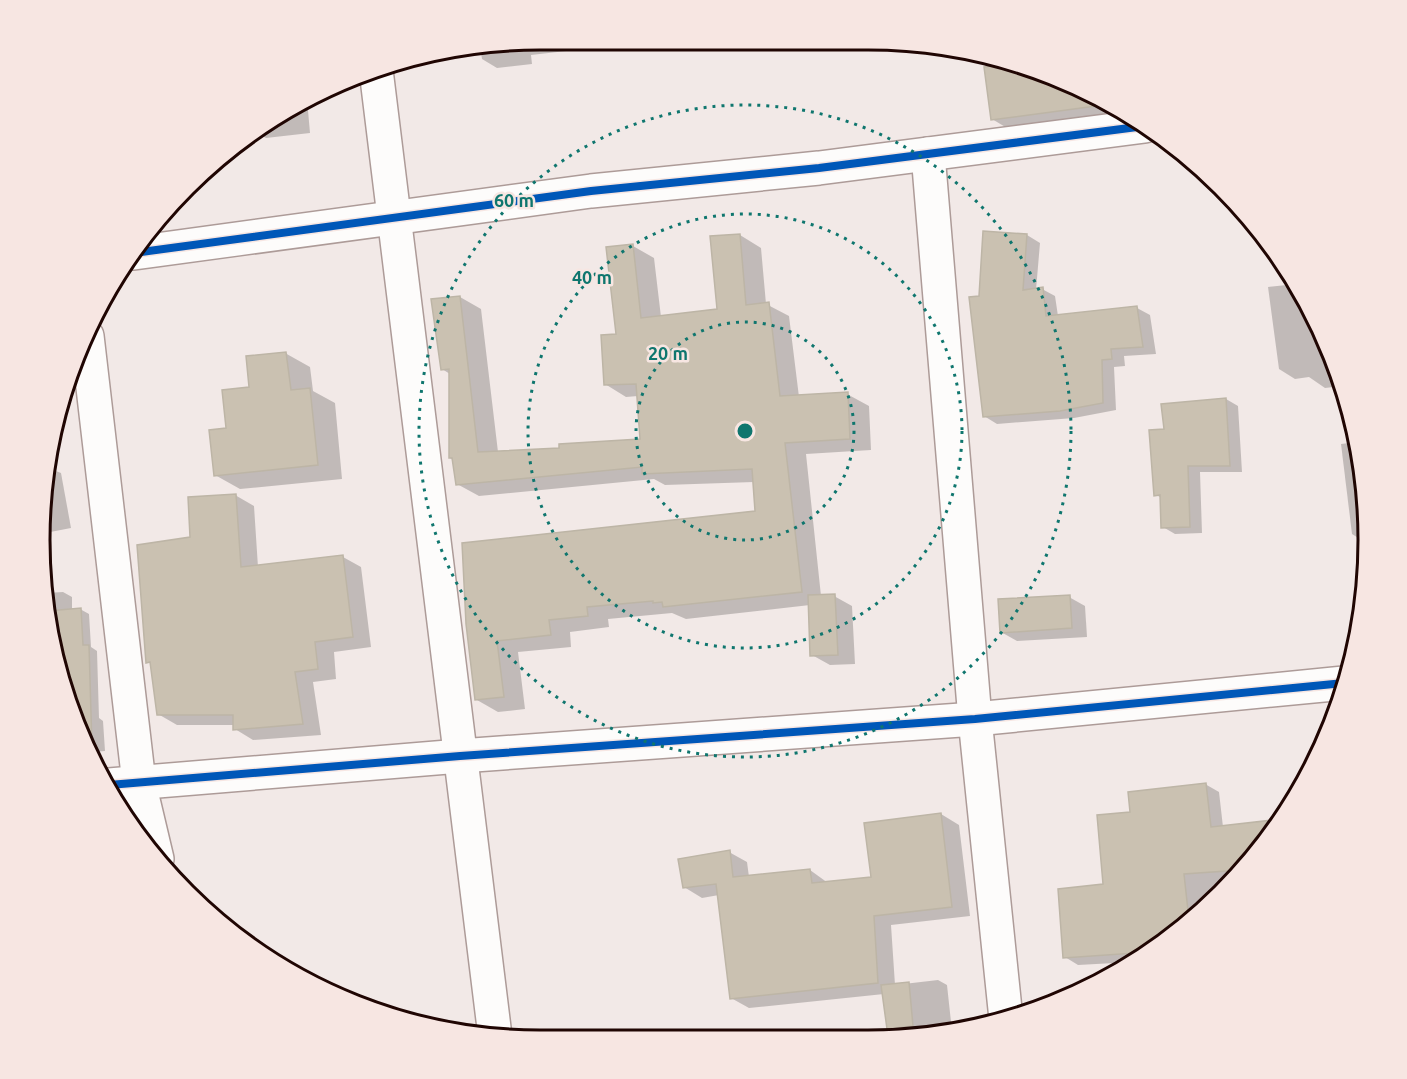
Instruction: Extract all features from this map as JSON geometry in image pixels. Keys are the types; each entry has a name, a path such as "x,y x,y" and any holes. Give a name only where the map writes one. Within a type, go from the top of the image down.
{"street":[{"path":"377,78 494,1027"},
{"path":"143,252 591,191 819,168 1133,128"},
{"path":"928,154 975,719 1005,1009"},
{"path":"88,350 124,784 143,827"},
{"path":"124,784 460,756 975,719 1335,684"}],"building":[{"path":"993,66 1025,76 1095,106 991,120 984,67"},
{"path":"983,231 1027,234 1023,290 1043,287 1046,316 1137,306 1143,347 1111,349 1112,359 1102,360 1103,403 1060,411 983,417 969,297 979,296"},
{"path":"740,234 746,305 769,302 780,396 848,392 850,439 785,443 802,592 663,607 662,602 653,603 653,601 587,607 588,616 549,620 551,635 497,641 504,697 475,700 466,624 462,543 755,511 752,469 642,474 642,467 456,485 452,458 449,458 449,369 441,370 431,299 460,296 478,452 559,448 559,444 640,439 636,384 604,385 601,335 616,334 606,247 633,244 641,318 717,309 710,236"},
{"path":"286,352 291,390 310,388 318,465 214,476 209,430 226,428 222,390 249,387 246,356"},
{"path":"1226,398 1230,466 1188,466 1190,527 1161,528 1160,495 1154,496 1149,430 1164,429 1161,404"},
{"path":"236,494 241,567 343,555 353,637 315,642 318,669 295,672 303,724 233,730 233,715 157,715 150,662 146,663 137,545 190,537 188,497"},
{"path":"835,594 838,655 810,656 808,595"},
{"path":"1070,595 1072,628 1000,633 998,599"},
{"path":"81,608 83,645 89,645 92,737 66,666 55,610"},
{"path":"1206,783 1211,827 1269,820 1228,871 1184,874 1188,910 1140,947 1129,953 1063,958 1058,889 1103,884 1097,815 1130,812 1128,792"},
{"path":"941,813 952,907 874,916 878,983 730,999 716,884 683,888 678,859 730,850 733,877 810,869 812,883 871,877 864,823"},
{"path":"909,982 913,1026 887,1029 881,985"}],"cycle path":[{"path":"143,252 591,191 819,168 1133,128"},
{"path":"115,784 460,756 975,719 1335,684"}]}
